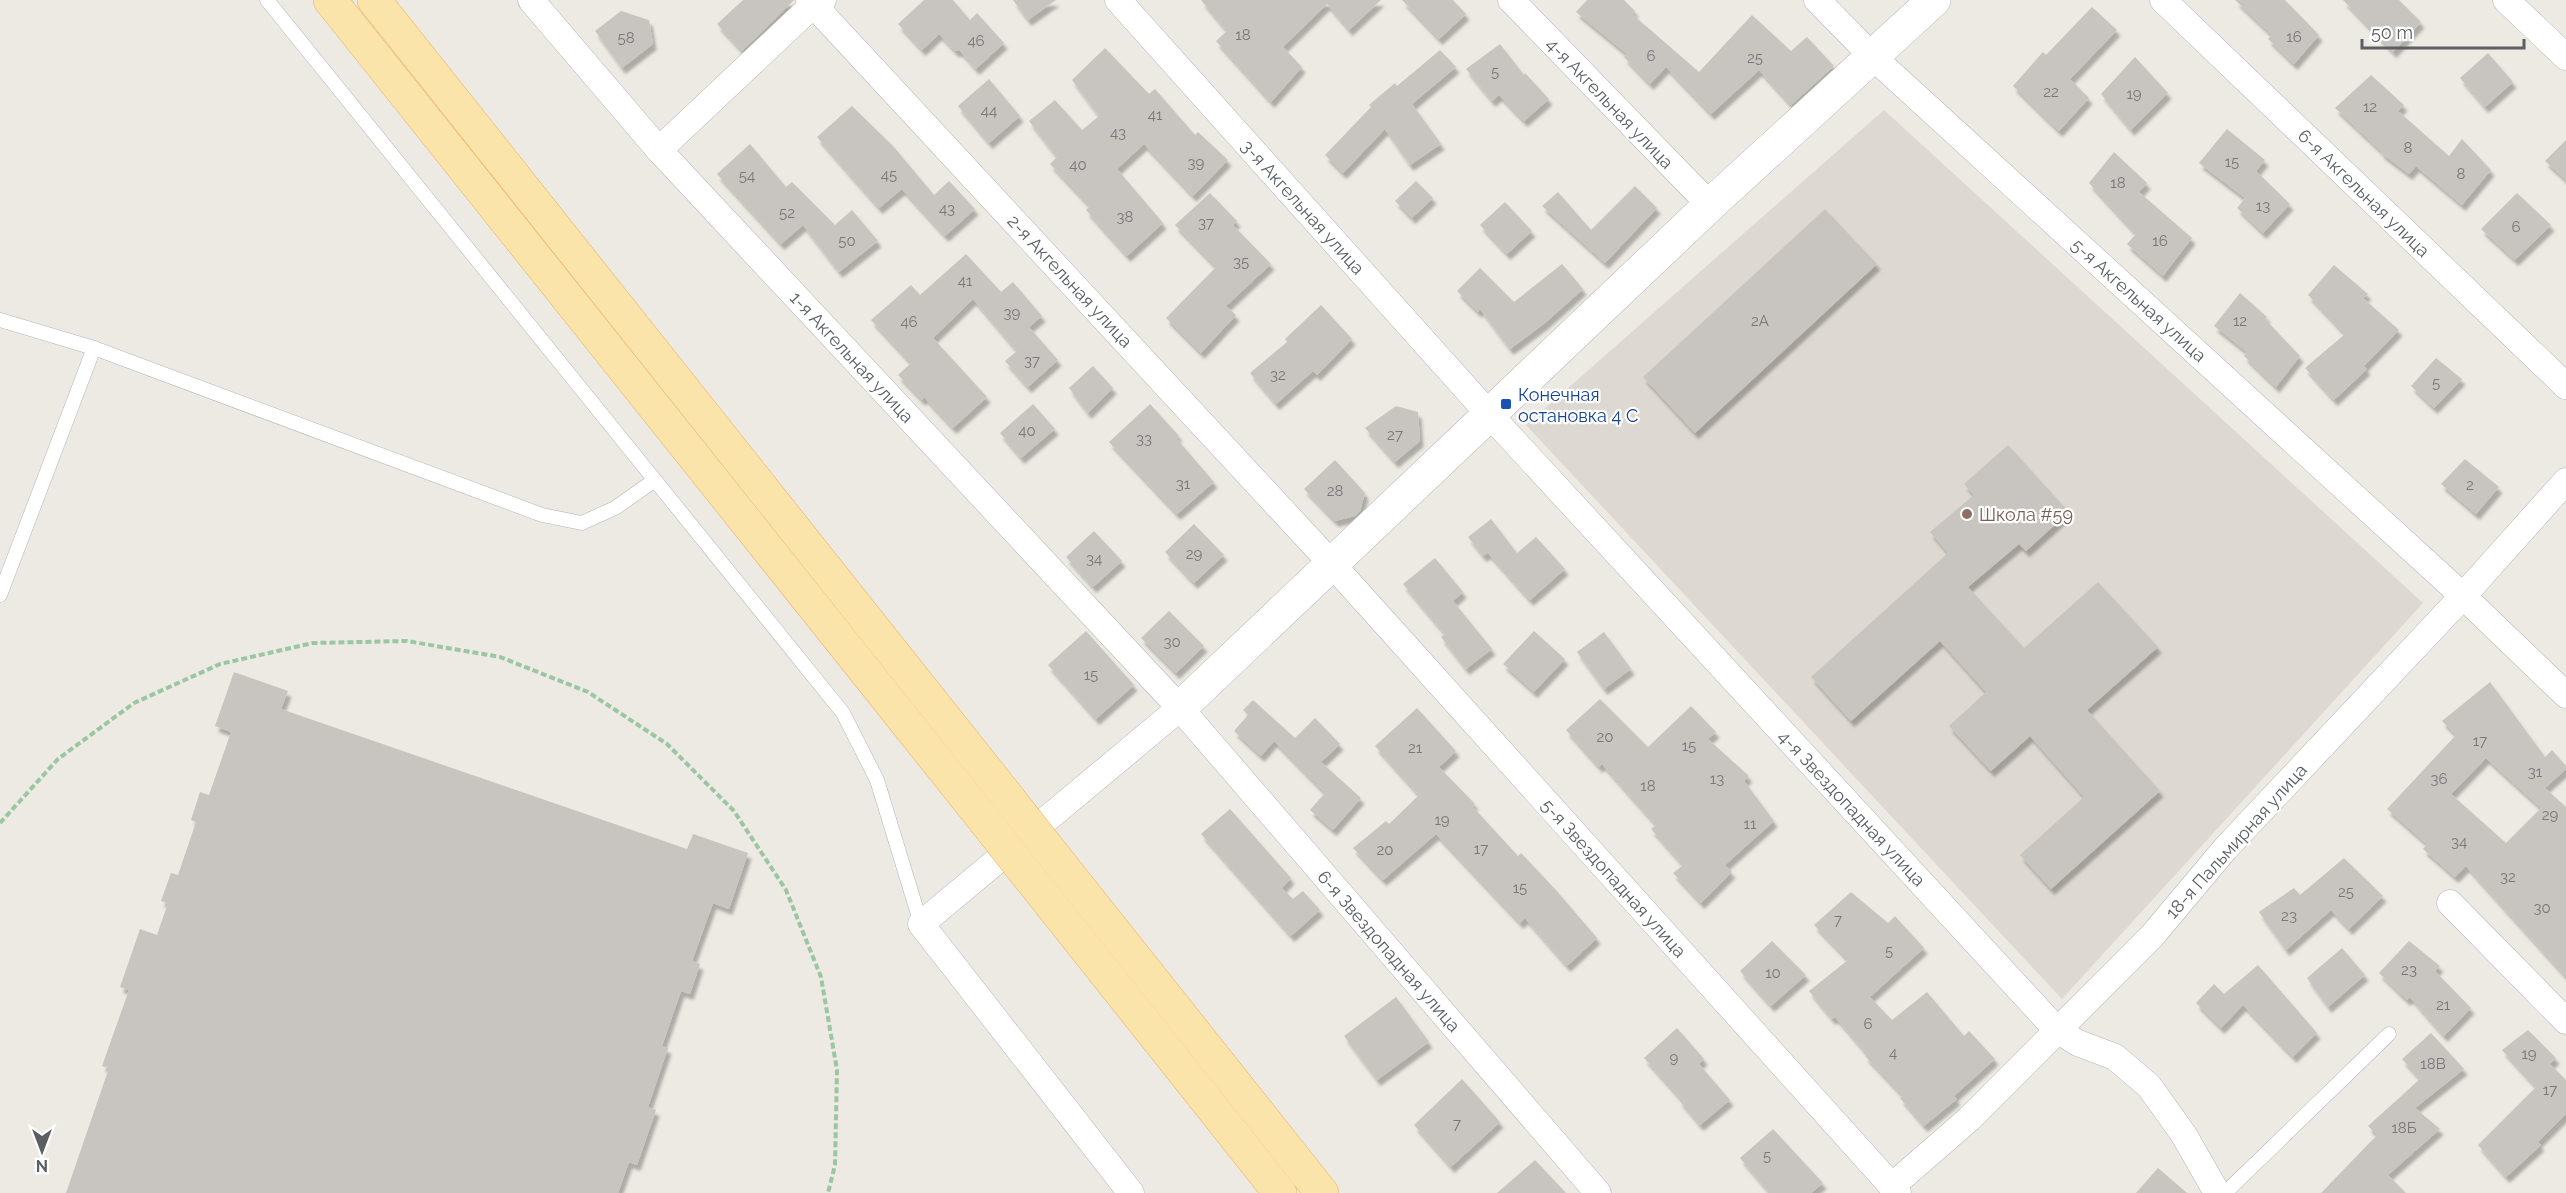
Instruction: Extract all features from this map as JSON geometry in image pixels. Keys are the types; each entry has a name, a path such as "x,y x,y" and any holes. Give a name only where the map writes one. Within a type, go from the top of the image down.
{"main road":[{"path":"330,0 1280,1193"},
{"path":"374,0 1322,1193"}],"street":[{"name":"1-я Акгельная улица","path":"531,0 659,150 1180,708"},
{"name":"3-я Акгельная улица","path":"1118,0 1488,413"},
{"name":"4-я Акгельная улица","path":"1511,0 1710,205"},
{"name":"5-я Акгельная улица","path":"1817,0 1873,57 2463,596 2566,695"},
{"path":"1131,1193 921,924 1180,708 1488,413 1934,0"},
{"name":"6-я Акгельная улица","path":"2163,0 2566,386"},
{"path":"2506,0 2566,57"},
{"path":"659,150 815,2"},
{"name":"2-я Акгельная улица","path":"815,2 1331,562"},
{"name":"4-я Звездопадная улица","path":"1488,413 2057,1030 2078,1043 2115,1057 2149,1086 2184,1135 2217,1193"},
{"name":"18-я Пальмирная улица","path":"1895,1190 2152,936 2225,849 2463,596 2566,481"},
{"name":"5-я Звездопадная улица","path":"1331,562 1895,1190"},
{"name":"6-я Звездопадная улица","path":"1180,708 1598,1193"},
{"path":"2450,903 2566,1021"}],"lane":[{"path":"267,0 843,713 877,780 921,924"},
{"path":"0,320 94,348 542,515 582,523 615,508 655,480"},
{"path":"0,595 94,348"},
{"path":"2224,1193 2389,1034"}],"path":[{"path":"0,823 58,759 134,703 220,664 313,643 407,641 500,657 588,693 667,744 734,811 786,890 821,977 837,1070 835,1164 828,1193"}],"shaded area":[{"name":"Школа #59","path":"1884,110 2423,603 2062,999 1526,425"}],"building":[{"path":"743,0 794,0 742,51 717,24"},
{"path":"924,0 953,0 970,20 977,13 1004,43 976,69 960,51 955,51 939,34 922,50 898,24"},
{"path":"1013,0 1056,0 1028,20"},
{"path":"1201,0 1381,0 1349,30 1327,4 1283,47 1302,67 1271,102 1216,41 1227,31"},
{"path":"1402,0 1453,0 1466,14 1439,39"},
{"path":"1587,0 1624,0 1635,11 1632,14 1699,72 1752,15 1791,51 1807,37 1834,66 1791,105 1759,70 1711,114 1666,67 1650,84 1624,57 1627,54 1576,12"},
{"path":"2235,0 2285,0 2319,35 2294,64 2268,39 2272,35"},
{"path":"2343,0 2399,0 2421,22 2393,52"},
{"path":"2092,7 2117,30 2070,79 2089,98 2059,131 2013,86 2043,52 2046,55"},
{"path":"621,11 649,20 653,44 622,68 595,31"},
{"path":"1500,44 1524,75 1525,73 1549,99 1524,121 1499,95 1492,101 1466,69"},
{"path":"1105,48 1149,94 1155,89 1195,135 1198,132 1228,160 1193,196 1144,144 1117,169 1163,223 1127,256 1086,210 1090,206 1050,164 1057,157 1029,121 1055,100 1082,130 1099,116 1072,80"},
{"path":"1440,50 1456,67 1412,104 1441,144 1410,165 1385,129 1343,173 1325,155 1371,107 1369,105 1395,83 1397,86"},
{"path":"2488,53 2513,82 2485,107 2460,78"},
{"path":"2135,57 2168,93 2131,130 2101,94"},
{"path":"2371,75 2404,105 2398,111 2449,156 2462,139 2491,170 2462,205 2416,166 2409,174 2381,153 2335,108"},
{"path":"989,79 1020,116 989,143 958,106"},
{"path":"852,106 893,146 934,195 949,181 975,209 945,236 902,189 879,208 817,137"},
{"path":"2227,129 2265,160 2256,171 2290,204 2263,233 2237,208 2245,198 2199,163"},
{"path":"2566,140 2566,180 2545,161"},
{"path":"750,144 786,187 792,182 835,225 852,210 878,241 839,272 803,225 781,244 717,174"},
{"path":"2114,152 2147,183 2139,192 2192,238 2163,276 2127,244 2136,234 2089,183"},
{"path":"1416,181 1433,198 1412,218 1395,201"},
{"path":"1635,186 1657,208 1605,263 1542,206 1558,192 1591,230"},
{"path":"1210,193 1237,221 1233,225 1271,264 1226,306 1236,315 1201,353 1166,318 1216,267 1175,225"},
{"path":"2517,193 2551,225 2515,260 2481,229"},
{"path":"1505,202 1532,231 1507,254 1480,225"},
{"path":"1825,209 1877,264 1695,433 1643,377"},
{"path":"966,254 1001,292 1013,282 1042,316 1029,327 1058,360 1028,387 1005,361 1017,351 973,299 933,338 987,397 953,428 924,397 922,400 898,375 911,363 871,320 911,285 920,295"},
{"path":"1562,264 1583,289 1545,323 1510,349 1480,309 1478,312 1457,291 1480,268 1514,302"},
{"path":"2334,265 2368,294 2363,298 2399,330 2364,366 2367,369 2334,400 2305,368 2345,334 2308,295"},
{"path":"2240,293 2267,317 2265,319 2300,356 2276,387 2244,356 2247,352 2214,326"},
{"path":"1321,305 1352,339 1317,375 1313,371 1276,404 1250,373 1287,342 1285,339"},
{"path":"2436,358 2462,379 2434,408 2411,386"},
{"path":"1093,366 1113,388 1088,413 1069,388"},
{"path":"1033,404 1055,429 1021,458 1000,433"},
{"path":"1150,404 1179,436 1176,438 1214,482 1177,514 1109,442"},
{"path":"1396,406 1418,412 1420,441 1395,462 1365,428"},
{"path":"2008,445 2069,512 2026,551 2019,544 1968,587 2024,648 2098,582 2158,647 2087,710 2160,791 2051,889 2020,855 2084,797 2030,736 1991,771 1949,726 1986,692 1940,641 1851,721 1811,677 1948,553 1930,532 1974,495 1964,484"},
{"path":"2465,459 2499,487 2476,514 2441,484"},
{"path":"1335,460 1365,493 1360,511 1355,516 1335,521 1304,489"},
{"path":"1491,519 1517,553 1536,537 1565,569 1530,600 1488,553 1483,556 1468,537"},
{"path":"1194,524 1224,555 1194,583 1165,552"},
{"path":"1094,531 1122,561 1093,587 1066,557"},
{"path":"1435,558 1463,592 1453,601 1492,649 1466,669 1441,637 1445,634 1403,584"},
{"path":"1169,611 1204,646 1176,673 1141,638"},
{"path":"1086,631 1134,685 1096,719 1048,665"},
{"path":"1534,631 1565,659 1534,692 1503,664"},
{"path":"1604,632 1631,669 1604,689 1577,652"},
{"path":"234,672 288,691 281,709 687,849 693,834 748,853 729,909 713,903 692,961 700,964 690,994 681,991 662,1046 668,1048 648,1107 656,1110 637,1165 629,1162 618,1193 66,1193 109,1068 102,1066 129,990 120,987 140,929 157,935 168,903 161,901 171,873 178,875 196,822 191,820 200,792 209,795 231,732 215,726"},
{"path":"2490,682 2545,757 2552,750 2566,766 2566,769 2545,788 2566,807 2566,977 2466,866 2455,877 2423,849 2427,844 2387,809 2456,735 2442,721","holes":["2486,758 2541,808 2506,843 2451,794"]},
{"path":"1600,699 1648,747 1691,706 1716,732 1708,739 1749,776 1744,781 1774,821 1725,865 1732,872 1701,903 1673,873 1683,865 1651,829 1656,825 1602,764 1599,767 1566,730"},
{"path":"1253,700 1295,738 1315,718 1340,744 1321,762 1361,798 1333,830 1310,810 1325,793 1274,741 1261,756 1234,731 1248,715 1243,710"},
{"path":"1417,708 1456,751 1439,767 1475,804 1472,806 1518,856 1521,853 1555,889 1597,938 1567,966 1525,918 1520,923 1436,834 1383,880 1353,848 1386,821 1389,824 1419,795 1375,746"},
{"path":"1230,809 1291,878 1282,888 1293,899 1303,891 1320,910 1291,936 1201,834"},
{"path":"2344,858 2383,896 2349,929 2331,910 2286,950 2259,912 2294,888 2300,895"},
{"path":"1851,892 1888,923 1895,916 1924,948 1870,997 1892,1020 1927,992 1964,1036 1969,1031 1995,1059 1954,1096 1957,1099 1924,1126 1900,1098 1903,1096 1865,1056 1867,1054 1835,1017 1832,1019 1809,991 1848,960 1814,925"},
{"path":"1772,941 1806,975 1771,1006 1740,971"},
{"path":"2409,941 2440,966 2435,971 2471,1008 2444,1036 2410,997 2407,1000 2379,973"},
{"path":"2342,948 2365,975 2328,1007 2307,978"},
{"path":"2258,965 2317,1033 2293,1057 2243,1005 2221,1028 2196,1003 2214,984 2224,994"},
{"path":"1396,997 1429,1042 1377,1080 1344,1036"},
{"path":"1677,1028 1704,1059 1699,1064 1730,1100 1700,1125 1679,1100 1681,1099 1644,1058"},
{"path":"2528,1030 2556,1058 2550,1064 2566,1080 2566,1114 2538,1142 2541,1145 2506,1177 2478,1145 2536,1087 2502,1050"},
{"path":"2431,1033 2464,1069 2415,1108 2440,1129 2388,1175 2406,1193 2321,1193 2377,1135 2368,1126 2420,1079 2402,1059"},
{"path":"1462,1079 1500,1122 1451,1167 1414,1125"},
{"path":"1773,1129 1823,1183 1811,1193 1770,1193 1740,1158"},
{"path":"1535,1160 1566,1193 1497,1193"},
{"path":"2158,1168 2187,1193 2136,1193"}],"place":[{"name":"Конечная остановка 4 С","path":"1506,404"},
{"name":"Школа #59","path":"1967,514"}]}
